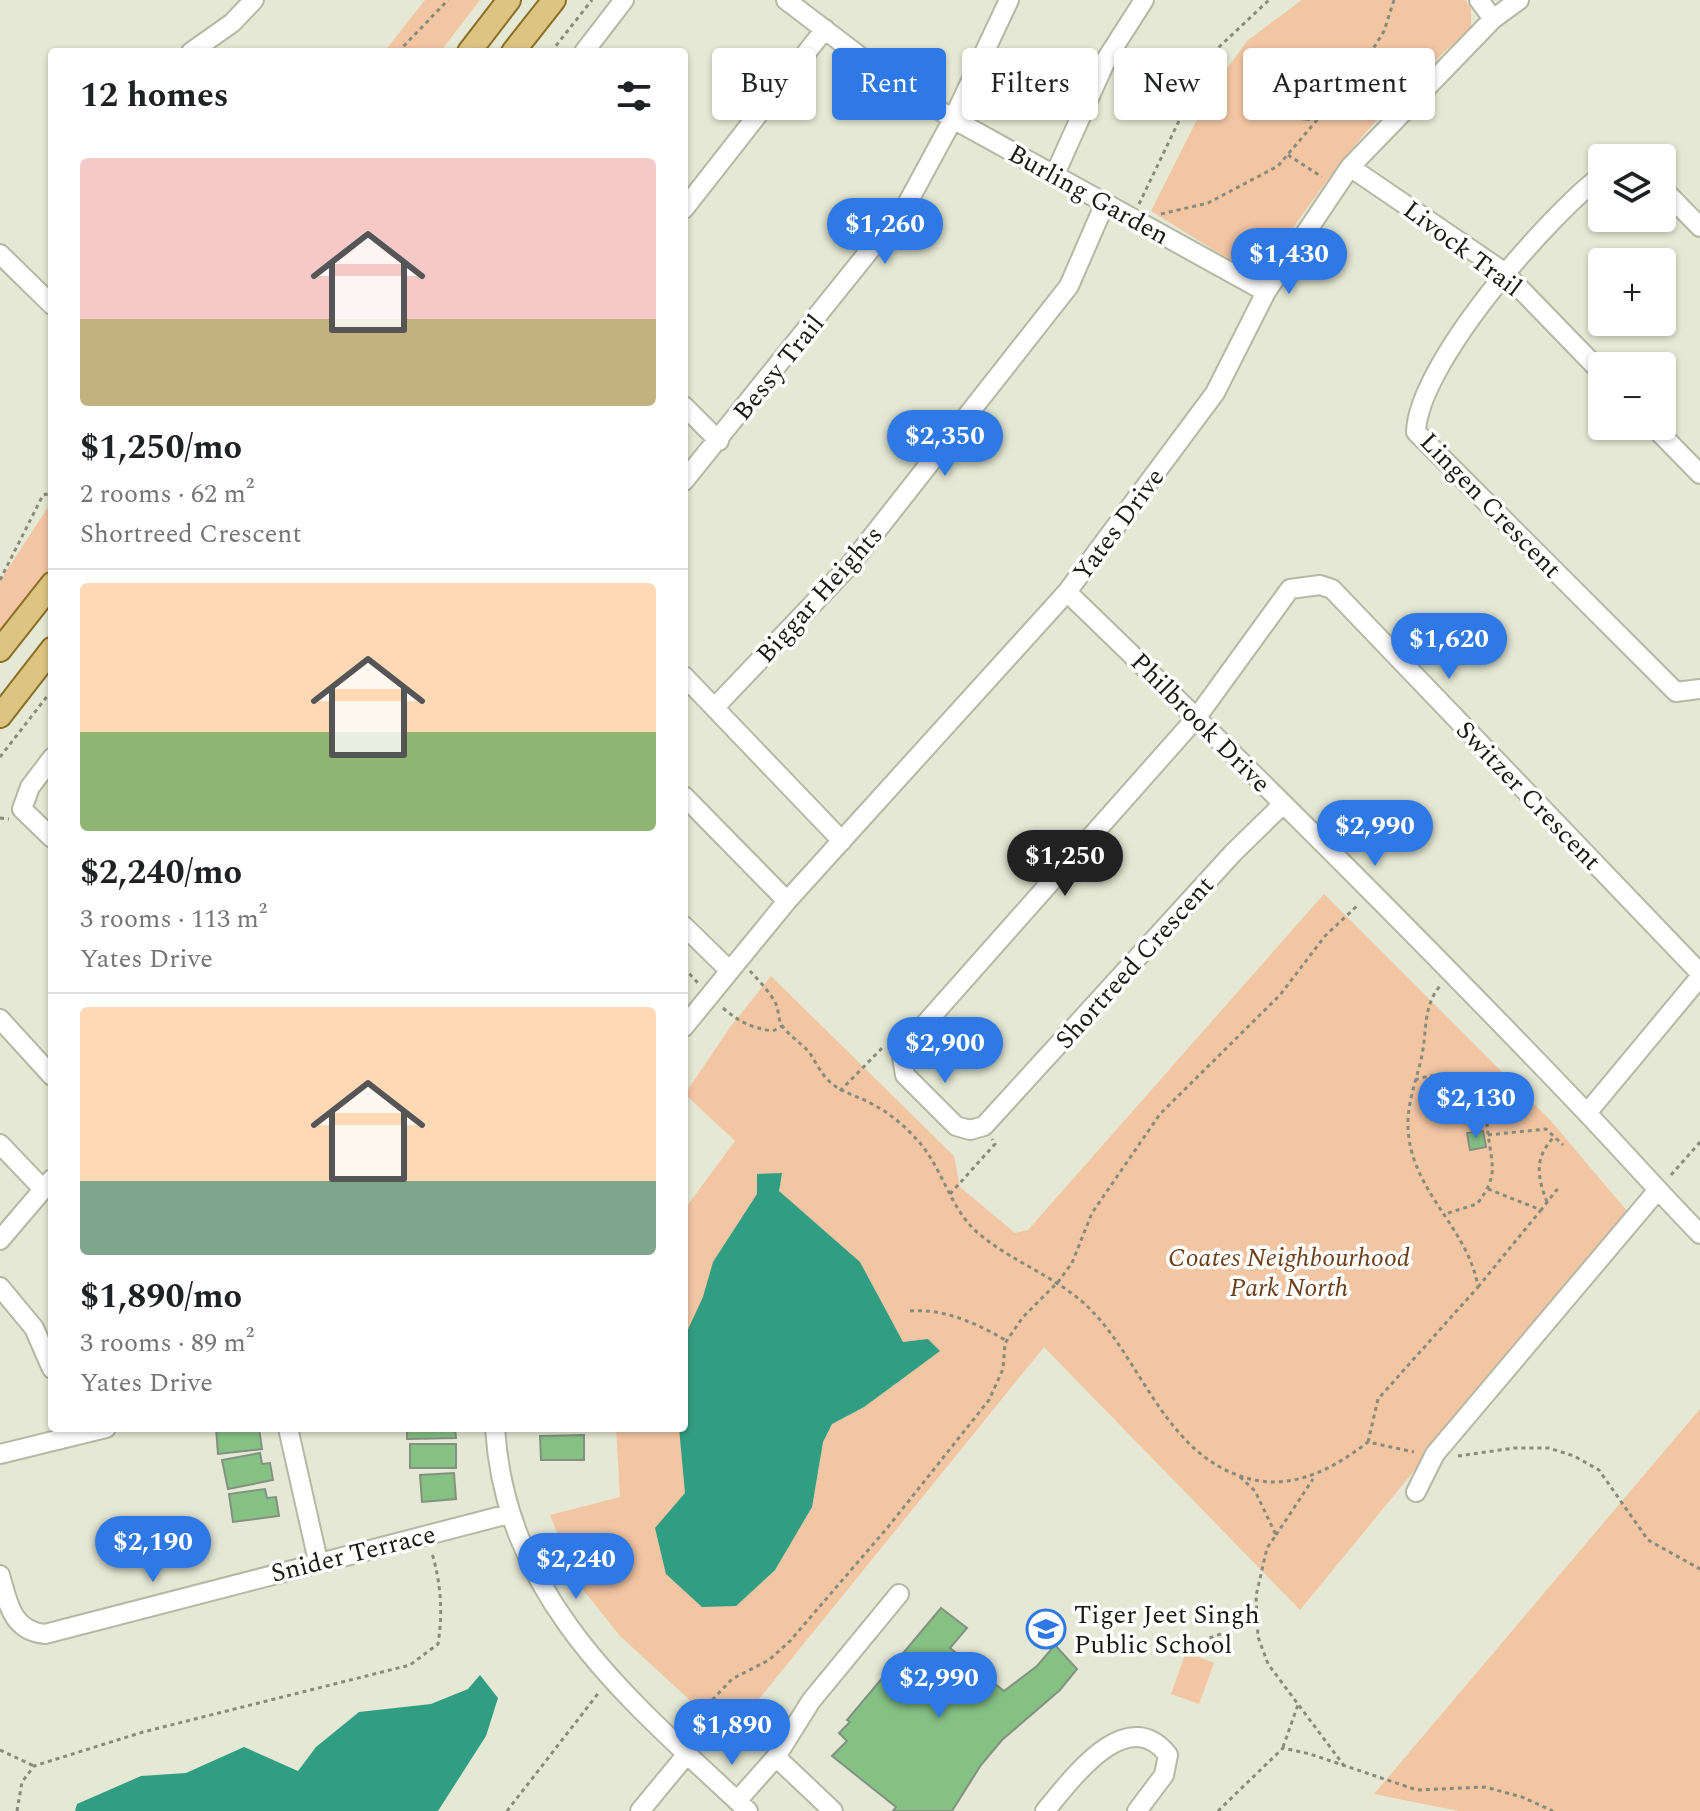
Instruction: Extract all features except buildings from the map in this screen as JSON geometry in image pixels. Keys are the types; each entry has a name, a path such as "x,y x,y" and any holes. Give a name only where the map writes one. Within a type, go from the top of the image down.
{"main road":[{"path":"472,48 509,0"},
{"path":"516,48 554,0"},
{"path":"0,650 48,589"},
{"path":"0,716 48,654"}],"street":[{"path":"197,48 232,23 254,0"},
{"path":"587,48 624,0"},
{"name":"Burling Garden","path":"786,0 883,74 953,119 1266,292"},
{"name":"Bessy Trail","path":"688,476 907,204 953,119 1009,0"},
{"path":"1055,174 1107,58 1144,0"},
{"path":"1479,0 1493,19"},
{"name":"Yates Drive","path":"688,1022 787,901 1067,592 1215,393 1266,292 1350,167 1493,19 1519,0"},
{"path":"688,204 825,29"},
{"name":"Livock Trail","path":"1350,167 1504,272 1588,359"},
{"path":"1504,272 1588,189"},
{"path":"1676,202 1700,227"},
{"name":"Biggar Heights","path":"716,706 849,566 1069,286 1105,203"},
{"path":"0,254 48,301"},
{"name":"Lingen Crescent","path":"1504,272 1481,301 1418,407 1416,432 1676,692 1700,689"},
{"path":"688,410 719,441"},
{"path":"1667,440 1700,474"},
{"name":"Switzer Crescent","path":"1197,717 1290,589 1320,585 1332,589 1700,975"},
{"name":"Philbrook Drive","path":"1067,592 1197,717 1371,893 1587,1113 1700,1234"},
{"path":"688,680 842,841"},
{"path":"984,1126 970,1130 956,1126 905,1075 901,1051 1197,717"},
{"path":"48,763 30,787 22,809 48,834"},
{"path":"688,800 787,901"},
{"name":"Shortreed Crescent","path":"984,1126 1233,853 1283,804"},
{"path":"688,929 734,964"},
{"path":"1587,1113 1700,975"},
{"path":"0,1019 48,1072"},
{"path":"0,1144 47,1184 0,1240"},
{"path":"1416,1492 1435,1454 1657,1191"},
{"path":"0,1287 34,1328 48,1360"},
{"path":"0,1454 72,1432"},
{"path":"289,1432 318,1561"},
{"path":"496,1432 509,1514 536,1577 587,1654 609,1679 743,1806 811,1701 899,1594"},
{"name":"Snider Terrace","path":"0,1575 10,1610 19,1624 31,1632 45,1634 509,1514"},
{"path":"1045,1811 1111,1742 1144,1737 1157,1741 1168,1755 1164,1775 1137,1811"},
{"path":"640,1811 680,1748"},
{"path":"776,1757 833,1811"}],"path":[{"path":"402,48 448,0"},
{"path":"554,48 592,0"},
{"path":"1134,219 1203,71 1220,46 1269,0"},
{"path":"1373,48 1384,31 1394,0"},
{"path":"1134,219 1208,203 1248,185 1278,166 1318,120"},
{"path":"1288,155 1336,186"},
{"path":"0,580 43,495 48,494"},
{"path":"0,757 48,695"},
{"path":"680,1748 732,1679 769,1660 790,1641 888,1527 989,1400 1003,1369 1007,1341 1023,1317 1072,1263 1092,1213 1160,1114 1280,995 1340,920 1371,893"},
{"path":"734,964 777,1005 782,1026 840,1091 873,1104 900,1122 922,1144 960,1214 978,1234 1058,1282 1108,1328 1136,1375 1182,1435 1255,1491 1276,1535"},
{"path":"688,973 708,996 740,1023 773,1031 782,1026"},
{"path":"1450,974 1427,1004 1426,1038 1408,1126 1411,1158 1422,1183 1444,1214 1476,1271 1478,1287"},
{"path":"840,1091 882,1046 901,1051"},
{"path":"1415,1080 1436,1073 1452,1074 1471,1083 1484,1096 1493,1165 1488,1189 1477,1204 1444,1214"},
{"path":"950,1194 995,1144 984,1126"},
{"path":"1488,1135 1546,1129 1563,1145"},
{"path":"1547,1202 1538,1171 1539,1158 1554,1137"},
{"path":"1657,1191 1700,1142"},
{"path":"1238,1476 1285,1480 1315,1476 1337,1465 1368,1442 1378,1399 1478,1287 1559,1187"},
{"path":"1488,1189 1541,1210"},
{"path":"910,1311 928,1309 945,1314 982,1327 1007,1341"},
{"path":"1368,1442 1462,1457 1487,1450 1549,1448 1574,1456 1599,1470 1648,1540 1700,1569"},
{"path":"1315,1476 1267,1548 1256,1596 1258,1637 1268,1664 1345,1767"},
{"path":"17,1811 22,1782 34,1766 143,1732 410,1665 438,1644 443,1614 439,1578 427,1534"},
{"path":"1164,1653 1183,1644 1257,1622"},
{"path":"507,1811 609,1679"},
{"path":"1218,1811 1283,1748 1299,1702"},
{"path":"1283,1748 1417,1790 1485,1787 1522,1797 1553,1811"},
{"path":"0,1750 34,1766"}],"green space":[{"path":"425,0 480,0 443,48 387,48"},
{"path":"1302,0 1465,0 1471,8 1471,29 1435,61 1435,48 1243,48 1243,120 1377,120 1315,197 1270,262 1261,268 1246,270 1151,211 1197,120 1227,120 1227,69 1247,41"},
{"path":"48,507 48,580 0,663 0,581"},
{"name":"Coates Neighbourhood Park North","path":"1324,894 1551,1121 1627,1211 1300,1610 1044,1347 729,1736 620,1636 577,1582 550,1515 620,1497 616,1432 688,1432 688,1205 735,1141 688,1097 688,1090 731,1026 771,976 954,1156 960,1187 1015,1233 1028,1230"},
{"path":"1700,1409 1700,1811 1458,1811 1374,1794"},
{"path":"1186,1652 1214,1663 1199,1704 1171,1694"}],"water":[{"path":"782,1173 779,1191 860,1262 903,1342 928,1339 940,1351 864,1407 832,1424 823,1442 812,1507 775,1570 736,1606 702,1607 666,1574 655,1528 685,1493 679,1432 688,1432 688,1329 703,1297 713,1262 757,1194 757,1174"},
{"path":"480,1675 498,1698 486,1736 438,1811 75,1811 77,1804 141,1776 186,1773 244,1747 298,1771 316,1747 359,1712 431,1704 468,1689"}],"place":[{"name":"Tiger Jeet Singh Public School","path":"1046,1629"}]}
